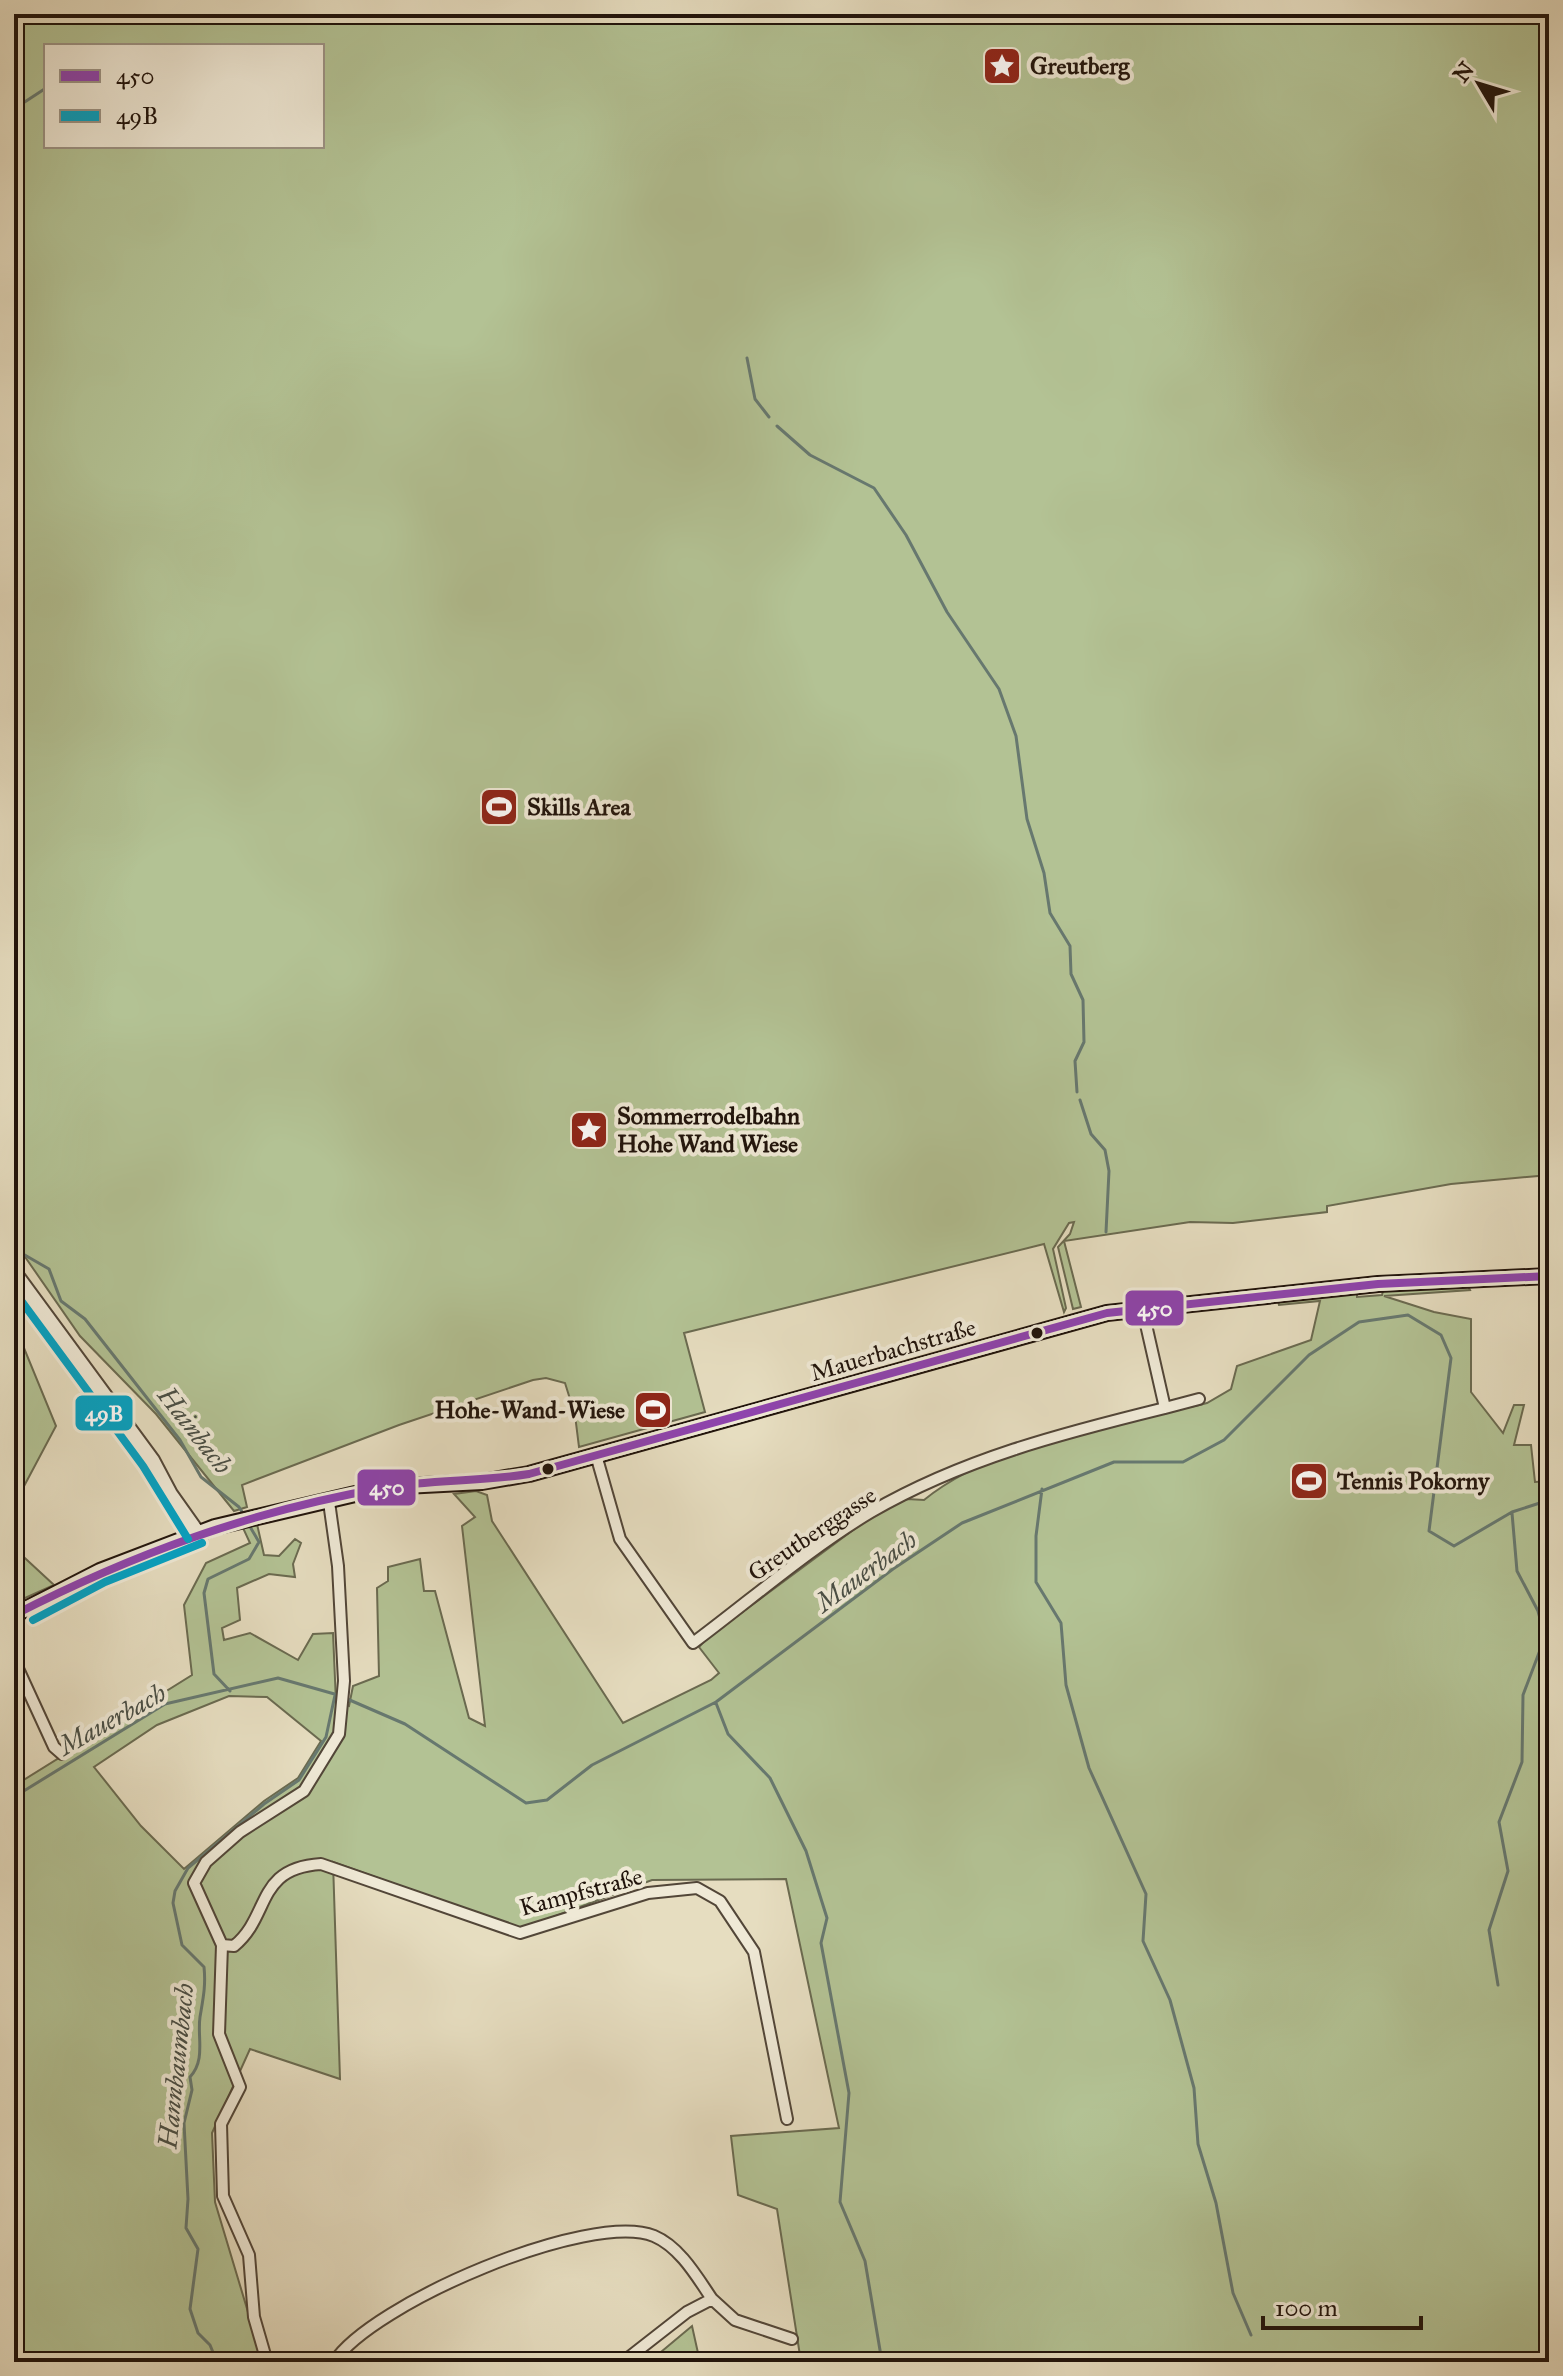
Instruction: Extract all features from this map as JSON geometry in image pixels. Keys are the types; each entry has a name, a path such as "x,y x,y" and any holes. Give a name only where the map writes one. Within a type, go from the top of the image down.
{"main road":[{"name":"Mauerbachstraße","path":"198,1532 401,1484 482,1482 516,1477 1090,1317 1142,1307 1378,1284 1549,1276"},
{"path":"14,1615 100,1571 198,1532"}],"street":[{"path":"14,1271 153,1460 177,1505 198,1532"},
{"path":"1142,1307 1165,1408"},
{"name":"Greutberggasse","path":"596,1455 620,1539 693,1643 872,1512 985,1459 1046,1437 1199,1399"},
{"path":"267,2362 254,2317 249,2255 223,2196 221,2124 240,2087 219,2034 222,1945 194,1883 206,1862 240,1832 304,1791 330,1753 344,1713 344,1681 338,1566 329,1502"},
{"path":"14,1660 54,1747 62,1754"},
{"name":"Kampfstraße","path":"222,1945 234,1946 246,1937 260,1903 280,1877 300,1865 321,1864 520,1933 648,1893 697,1888 720,1901 754,1952 787,2119"},
{"path":"334,2362 375,2322 428,2293 524,2253 607,2233 638,2231 657,2237 677,2253 712,2299 735,2320 792,2339"},
{"path":"623,2362 687,2312 712,2299"}],"green space":[{"path":"14,14 1549,14 1549,1175 1451,1184 1327,1206 1327,1212 1233,1223 1190,1222 1064,1241 1081,1307 1073,1309 1058,1247 1070,1234 1074,1222 1069,1223 1053,1249 1066,1308 1064,1312 1044,1244 684,1333 705,1412 579,1447 575,1415 565,1383 546,1378 533,1380 399,1425 242,1485 247,1507 234,1511 156,1414 80,1336 14,1241"},
{"path":"1468,1286 1470,1290 1384,1296 1434,1312 1471,1319 1471,1392 1503,1433 1514,1405 1524,1405 1514,1445 1531,1445 1535,1482 1549,1481 1549,2362 801,2362 777,2209 738,2195 731,2136 839,2128 786,1879 652,1880 521,1929 333,1862 340,2079 250,2049 212,2133 215,2202 263,2362 14,2362 14,1786 192,1675 184,1605 206,1563 250,1543 243,1528 257,1524 264,1555 279,1556 295,1539 301,1543 293,1564 295,1577 269,1574 237,1588 240,1620 222,1628 224,1640 250,1633 298,1660 313,1634 333,1633 336,1702 349,1706 353,1686 379,1676 377,1588 388,1581 388,1567 420,1559 424,1591 435,1591 469,1718 485,1726 462,1526 475,1517 454,1494 476,1491 487,1495 492,1521 623,1723 711,1680 719,1673 699,1647 706,1639 872,1516 907,1499 924,1500 953,1480 1022,1449 1207,1403 1231,1389 1237,1366 1311,1340 1320,1301 1279,1305 1278,1301 1373,1289 1357,1294 1357,1297 1382,1295 1383,1291","holes":["229,1696 267,1697 321,1741 298,1778 264,1801 184,1869 141,1826 94,1767 157,1725"]},
{"path":"14,1348 24,1348 56,1426 14,1505"},
{"path":"14,1548 54,1585 14,1603"},
{"path":"692,2326 700,2362 649,2362"}],"waterway":[{"path":"14,109 44,89"},
{"path":"747,358 755,399 769,417"},
{"path":"777,426 810,455 874,488 906,535 947,612 999,689 1016,736 1027,819 1044,873 1050,913 1070,946 1071,974 1083,1000 1084,1042 1075,1061 1077,1092"},
{"path":"1080,1100 1091,1134 1105,1150 1109,1171 1106,1232"},
{"name":"Hainbach","path":"14,1241 23,1254 49,1269 61,1301 85,1319 180,1440 201,1477 239,1507 244,1515"},
{"path":"1128,1301 1173,1296"},
{"name":"Mauerbach","path":"345,1698 405,1724 526,1803 547,1800 592,1765 716,1702 893,1569 962,1523 1114,1462 1183,1462 1224,1440 1309,1355 1359,1322 1408,1315 1441,1335 1451,1358 1429,1531 1454,1546 1512,1512 1549,1500"},
{"path":"1042,1489 1036,1536 1036,1582 1061,1623 1066,1685 1089,1768 1146,1894 1143,1941 1170,2000 1194,2088 1198,2144 1216,2203 1233,2293 1251,2335"},
{"path":"1498,1985 1489,1930 1508,1871 1499,1822 1522,1762 1523,1695 1545,1637 1538,1611 1517,1571 1512,1513"},
{"name":"Hainbach","path":"230,1691 214,1674 204,1593 208,1579 249,1559 259,1542 249,1525"},
{"name":"Mauerbach","path":"14,1797 165,1704 278,1678 338,1695"},
{"name":"Hannbaumbach","path":"217,2362 210,2345 198,2333 190,2309 198,2249 186,2228 188,2199 184,2123 192,2090 190,2077 199,2056 205,1974 204,1967 182,1945 173,1903 175,1891 188,1868 264,1804 299,1780 326,1737 335,1695"},
{"path":"716,1703 728,1734 770,1778 806,1851 827,1918 821,1943 849,2093 840,2202 865,2261 882,2362"}],"transit line":[{"name":"450","path":"14,1615 148,1554 286,1509 401,1485 529,1474 1107,1313 1378,1284 1549,1276"},
{"name":"49B","path":"14,1291 143,1466 188,1539"},
{"name":"49B","path":"33,1620 105,1582 202,1543"}],"place":[{"name":"Greutberg","path":"1002,66"},
{"name":"Skills Area","path":"499,807"},
{"name":"Sommerrodelbahn Hohe Wand Wiese","path":"589,1130"},
{"name":"Hohe-Wand-Wiese","path":"653,1410"},
{"name":"Tennis Pokorny","path":"1309,1481"}]}
